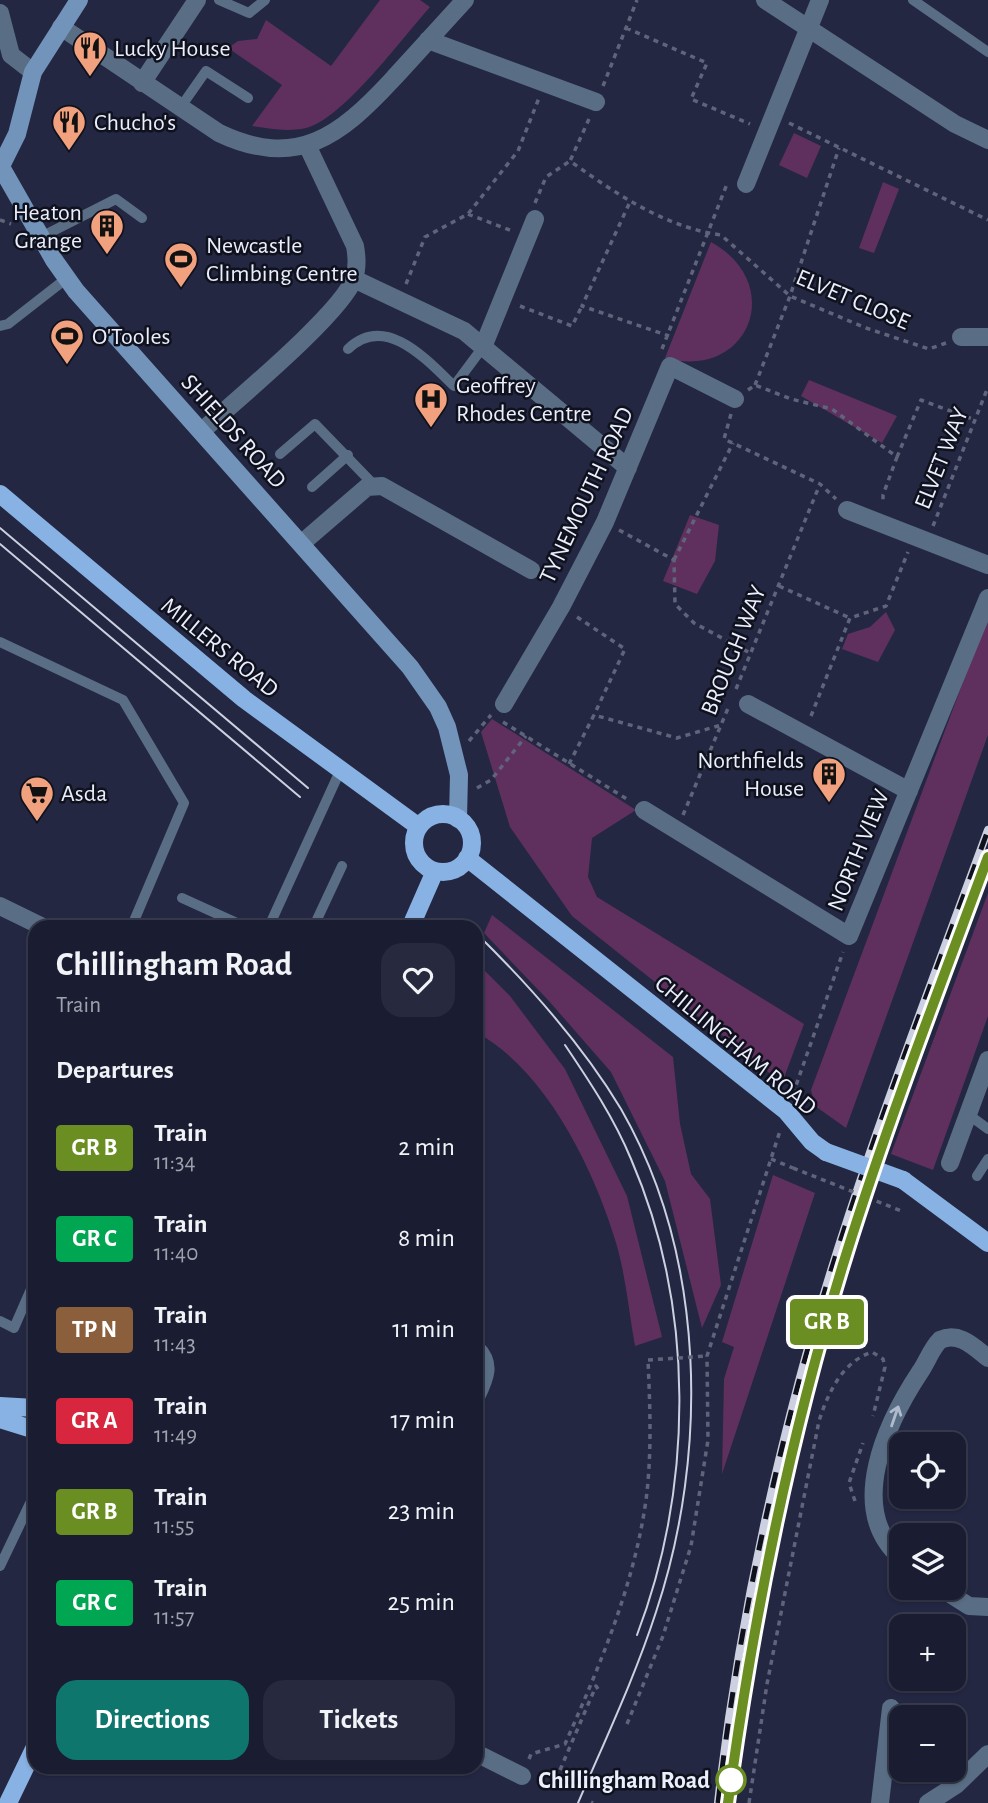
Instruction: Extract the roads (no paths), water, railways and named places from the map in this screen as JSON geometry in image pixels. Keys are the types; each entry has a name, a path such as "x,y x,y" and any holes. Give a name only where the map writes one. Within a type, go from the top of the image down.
{"main road":[{"name":"SHIELDS ROAD","path":"79,0 33,72 17,134 0,167 67,278 410,667 438,707 456,757 460,797 458,819 471,836 467,858"},
{"name":"MILLERS ROAD","path":"0,494 244,699 419,827"},
{"path":"458,819 435,816 419,827 414,844 415,851 422,863 435,871 450,872 467,858"},
{"name":"CHILLINGHAM ROAD","path":"467,858 786,1111 812,1142 826,1152 903,1180 988,1243"},
{"path":"414,920 435,871"},
{"path":"0,1406 28,1408"},
{"path":"0,1419 28,1428"},
{"path":"8,1803 28,1762"}],"street":[{"path":"142,83 197,0"},
{"path":"61,27 219,133 247,144 279,148 307,145 331,136 352,121 465,0"},
{"path":"765,0 955,124 988,140"},
{"path":"746,184 821,0"},
{"path":"0,13 3,36 11,55 33,72"},
{"path":"428,40 596,102"},
{"path":"202,431 313,328 340,300 354,279 357,257 355,246 307,145"},
{"path":"483,347 535,219"},
{"path":"354,279 450,322 628,468"},
{"path":"961,337 988,337"},
{"name":"TYNEMOUTH ROAD","path":"504,704 561,607 605,522 670,366 735,399"},
{"path":"302,543 356,496 374,485 388,488 531,570"},
{"path":"847,510 988,565"},
{"name":"NORTH VIEW","path":"644,810 849,936 988,598"},
{"path":"748,704 909,791"},
{"path":"0,906 28,920"},
{"path":"950,1163 988,1060"},
{"path":"889,1542 879,1529 872,1494 876,1471 899,1404 935,1345 947,1336 956,1337 988,1358"},
{"path":"483,1355 487,1370 483,1380"},
{"path":"957,1600 976,1608 988,1607"},
{"path":"880,1803 889,1725"},
{"path":"928,1803 956,1786 988,1754"},
{"path":"483,1756 522,1776"}],"lane":[{"path":"219,0 250,13 265,0"},
{"path":"914,0 988,52"},
{"path":"180,108 206,71 248,98"},
{"path":"41,237 116,199 142,218"},
{"path":"0,326 8,324 67,278"},
{"path":"348,349 367,335 386,336 413,350 454,386 483,347"},
{"path":"280,454 315,424 348,455 374,485"},
{"path":"313,487 348,455"},
{"path":"0,642 123,700 184,803 134,920"},
{"path":"272,920 340,771"},
{"path":"317,920 342,866"},
{"path":"182,898 230,920"},
{"path":"969,1115 988,1129"},
{"path":"977,1176 988,1159"},
{"path":"0,1321 14,1328 28,1296"},
{"path":"0,1566 28,1508"}],"tram line":[{"path":"0,528 308,788"},
{"path":"0,544 300,797"},
{"path":"483,940 555,1017 590,1062 621,1109 649,1167 670,1228 683,1291 690,1356 691,1422 685,1487 673,1551 639,1660 578,1803"},
{"path":"565,1045 609,1115 631,1159 652,1216 667,1275 676,1335 679,1396 677,1457 669,1518 656,1578 637,1635"}],"railway":[{"path":"718,1803 732,1697 751,1591 799,1381 863,1172 988,830"},
{"path":"729,1799 747,1677 782,1497 828,1319"}],"train":[{"path":"728,1803 752,1640 769,1552 811,1380 846,1256 882,1147 988,857"}],"place":[{"name":"Lucky House","path":"90,78"},
{"name":"Chucho's","path":"69,152"},
{"name":"Heaton Grange","path":"107,256"},
{"name":"Newcastle Climbing Centre","path":"181,289"},
{"name":"O'Tooles","path":"67,366"},
{"name":"Geoffrey Rhodes Centre","path":"431,429"},
{"name":"Northfields House","path":"829,804"},
{"name":"Asda","path":"37,823"},
{"name":"Chillingham Road","path":"731,1780"}]}
